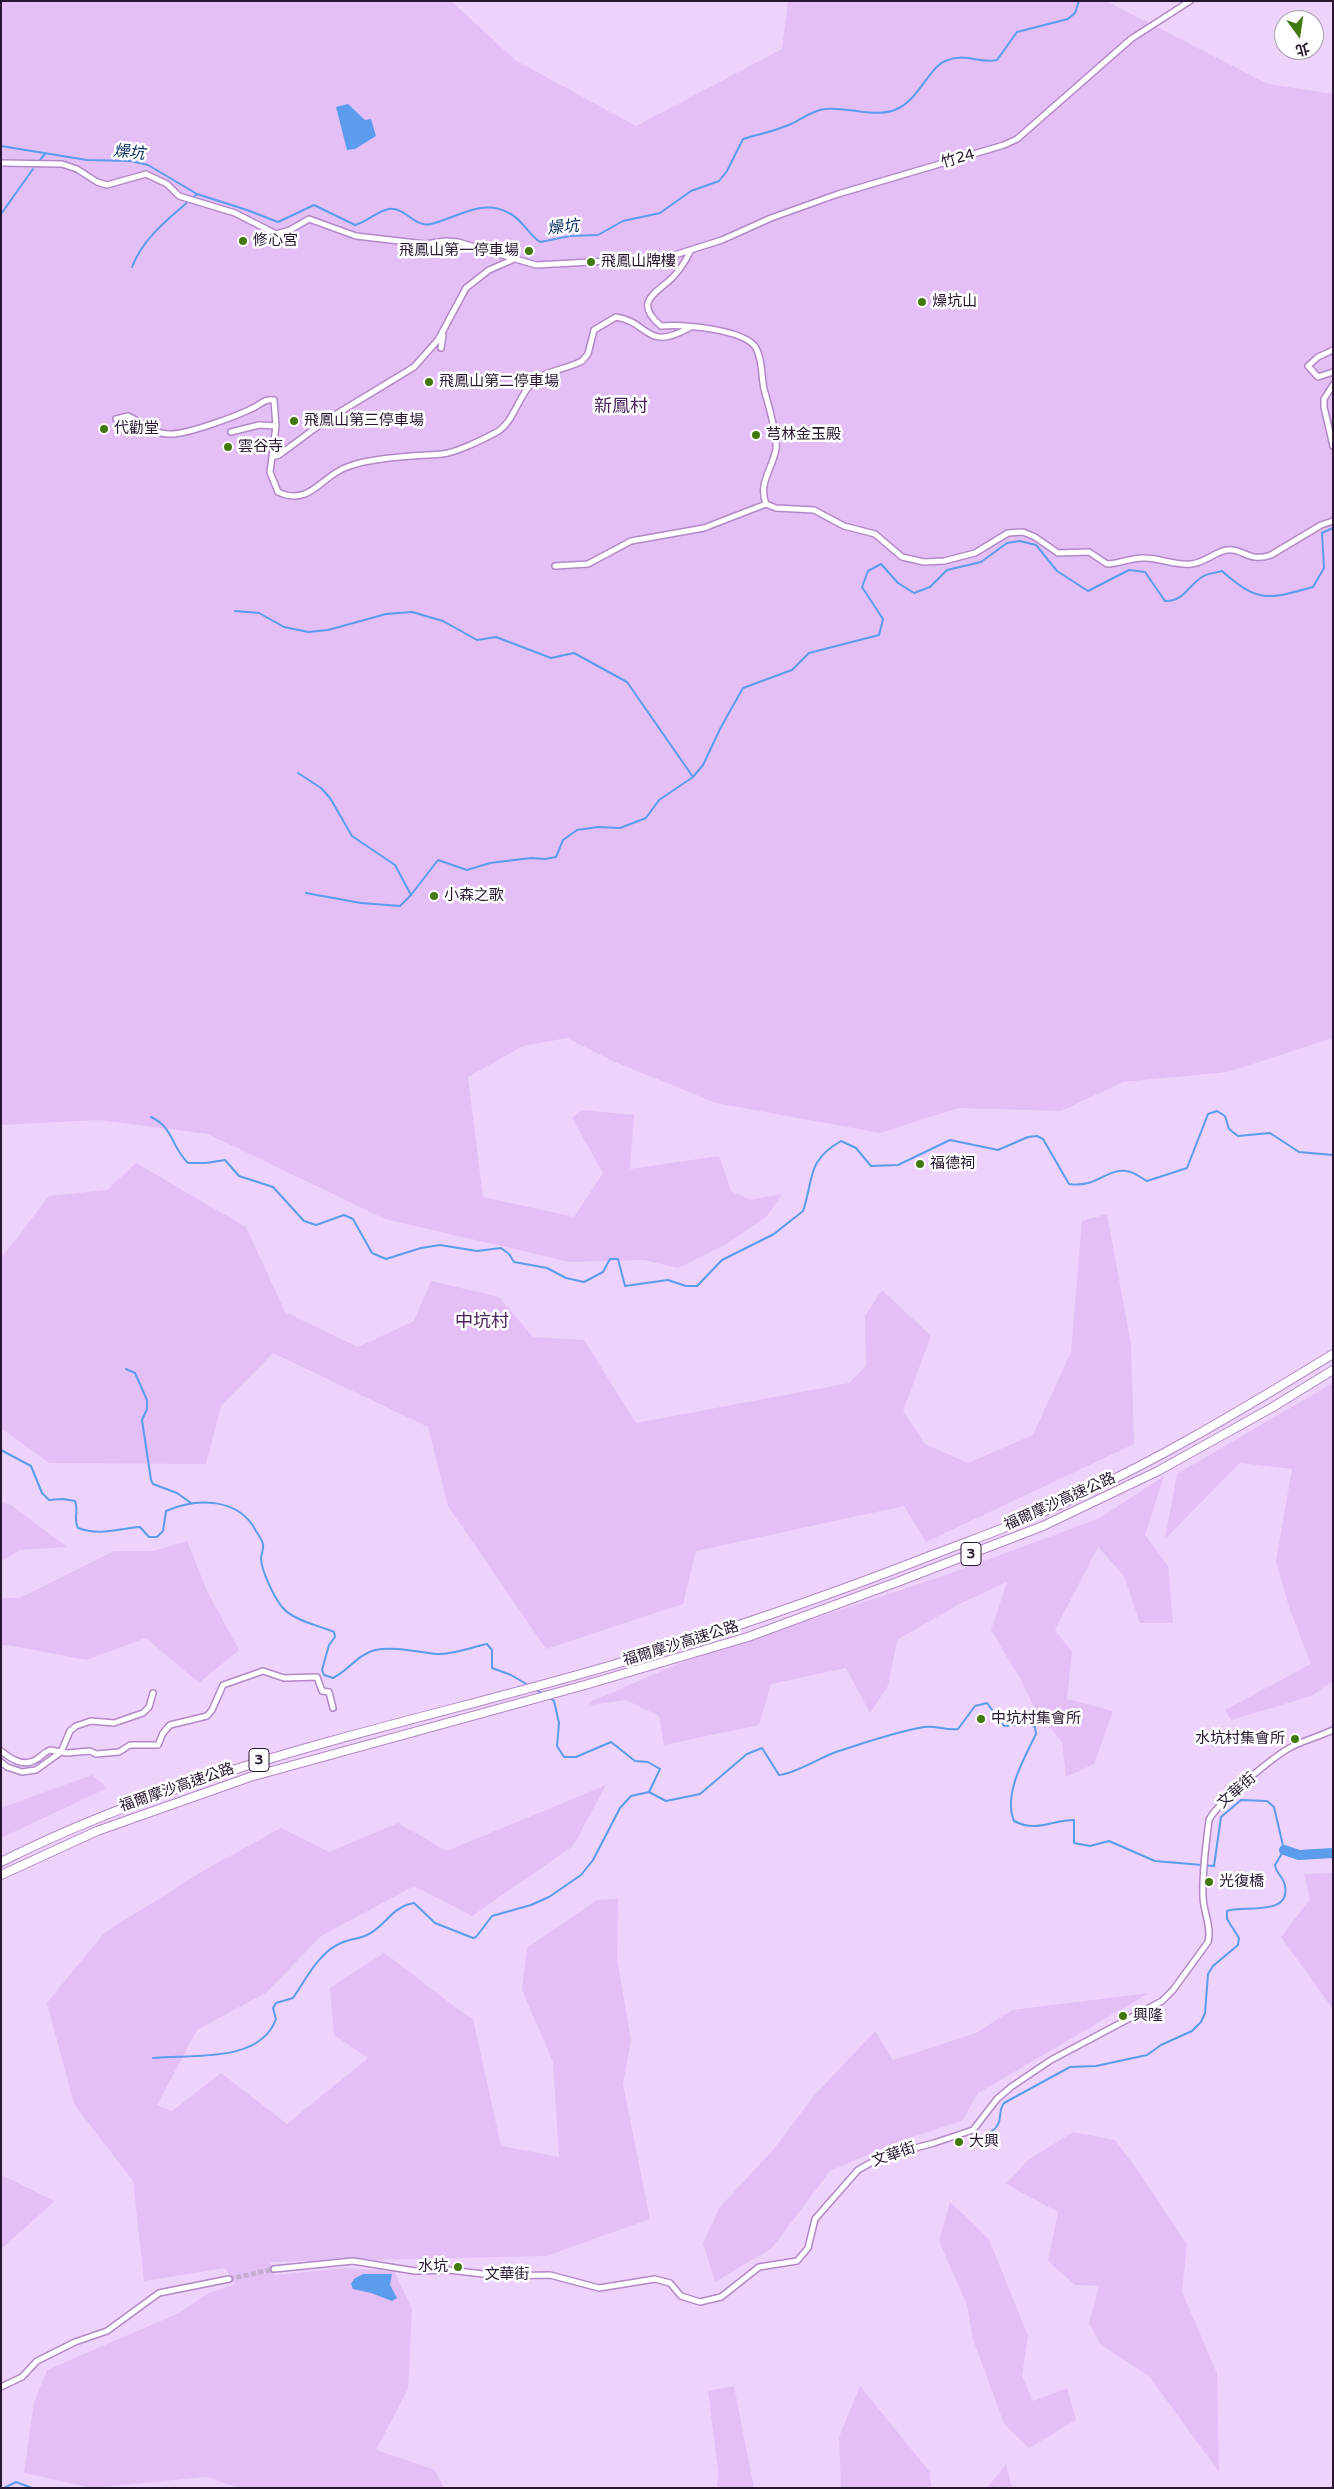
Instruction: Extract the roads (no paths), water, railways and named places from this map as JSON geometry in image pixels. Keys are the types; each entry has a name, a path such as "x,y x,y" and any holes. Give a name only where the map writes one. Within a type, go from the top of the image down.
{"highway":[{"name":"福爾摩沙高速公路","path":"1,1862 91,1819 246,1764 394,1722 607,1666 744,1625 828,1595 1036,1515 1210,1428 1333,1354"},
{"name":"福爾摩沙高速公路","path":"1,1875 97,1831 250,1777 504,1708 748,1637 883,1588 1043,1526 1158,1471 1273,1408 1333,1370"}],"street":[{"name":"竹24","path":"512,260 536,265 557,266 665,258 690,252 771,218 838,194 1004,145 1017,139 1131,39 1190,1"},
{"path":"1,163 62,164 77,169 97,182 106,185 146,174 167,184 179,196 235,213 276,234 290,230 309,219 356,236 425,244 444,241 458,242 512,260"},
{"path":"690,252 684,265 671,279 653,292 648,303 649,312 661,326 677,325 688,328 729,332 745,338 755,346 762,368 770,420 775,436 773,463 762,489 766,504"},
{"path":"272,457 279,455 326,421 414,366 438,340 466,288 489,270 512,260"},
{"path":"116,419 128,416 157,432 169,434 183,433 238,415 270,399 275,403 276,426 270,472 278,492 286,496 307,495 333,473 361,462 449,452 497,433 505,424 531,383 582,361 588,354 594,330 616,317 622,318 648,334 660,338 678,334 688,328"},
{"path":"441,348 444,329"},
{"path":"1333,350 1318,357 1308,366 1318,377 1333,372"},
{"path":"1333,385 1324,399 1324,407 1333,446"},
{"path":"231,432 259,425 276,426"},
{"path":"555,566 588,564 631,541 704,528 766,504 776,508 814,510 844,526 875,534 902,557 924,562 944,561 975,553 1008,533 1023,532 1035,536 1058,553 1089,552 1107,564 1145,558 1190,565 1202,562 1219,552 1229,550 1252,558 1262,558 1271,555 1321,525 1333,521"},
{"path":"1,1751 13,1760 27,1763 37,1760 50,1750 108,1753 119,1752 130,1745 158,1745 163,1733 170,1725 207,1716 224,1685 263,1671 284,1678 317,1677 322,1691 329,1692 333,1708"},
{"path":"1,1762 11,1769 30,1772 36,1770 61,1752 70,1731 76,1726 91,1721 114,1723 142,1713 149,1707 153,1693"},
{"name":"文華街","path":"274,2269 353,2261 415,2271 449,2270 500,2276 550,2275 599,2288 655,2279 671,2284 681,2296 700,2302 716,2300 759,2267 792,2262 802,2257 808,2248 815,2219 852,2175 863,2166 885,2155 934,2143 973,2130 984,2119 996,2099 1011,2087 1051,2060 1162,2000 1173,1990 1208,1942 1210,1931 1203,1897 1209,1820 1223,1800 1291,1747 1333,1730"},
{"path":"1,2387 22,2377 37,2361 75,2342 107,2331 159,2293 229,2279"}],"water":[{"path":"348,104 365,120 371,119 376,136 355,149 347,150 336,107"},
{"path":"363,2274 392,2274 390,2285 397,2298 392,2301 353,2289 351,2284 354,2279"}],"waterway":[{"name":"燥坑","path":"1,146 87,160 131,161 148,165 197,194 278,222 314,205 355,225 389,209 400,211 420,223 431,224 479,208 489,208 499,209 514,216 540,242 570,236 598,235 623,221 660,213 691,191 719,181 727,171 743,139 773,131 821,110 843,109 880,113 897,109 911,99 934,70 945,61 960,58 984,61 997,60 1017,32 1068,19 1075,13 1079,1"},
{"path":"40,160 45,154"},
{"path":"1,214 33,169"},
{"path":"132,267 151,236 197,194"},
{"path":"298,773 321,788 330,798 352,836 395,865 411,895 438,860 467,870 490,863 556,857 563,840 577,830 598,827 620,828 646,818 659,800 693,777 703,765 721,727 743,688 792,670 809,653 879,635 883,619 862,587 868,571 881,564 898,583 914,593 930,587 947,570 981,562 1007,543 1020,541 1036,545 1057,571 1088,591 1129,570 1145,572 1165,601 1171,601 1181,596 1204,576 1222,571 1235,582 1255,594 1274,596 1313,587 1324,568 1322,533 1333,528"},
{"path":"235,611 259,613 284,627 308,632 328,630 386,614 412,612 443,621 477,640 496,637 551,658 574,653 627,682 693,777"},
{"path":"306,893 361,903 400,906 411,895"},
{"path":"151,1117 164,1126 188,1163 225,1160 239,1176 273,1187 304,1221 316,1225 344,1215 353,1219 372,1253 386,1259 421,1248 440,1245 477,1251 501,1248 509,1254 514,1262 547,1268 566,1278 584,1282 603,1272 610,1259 618,1259 625,1286 668,1280 686,1286 697,1286 722,1260 774,1234 803,1211 816,1164 830,1148 841,1141 856,1148 871,1166 898,1165 950,1140 998,1150 1028,1137 1037,1136 1043,1139 1069,1184 1079,1185 1087,1183 1119,1171 1131,1172 1147,1181 1187,1168 1208,1114 1217,1111 1225,1116 1229,1129 1238,1136 1270,1133 1299,1152 1333,1155"},
{"path":"126,1369 135,1373 147,1400 147,1409 142,1420 151,1480 153,1484 177,1493 191,1503"},
{"path":"1,1450 31,1466 42,1493 49,1500 63,1499 75,1501 78,1528 101,1532 140,1527 149,1537 157,1537 163,1531 166,1511 178,1506 204,1502 216,1503 228,1506 239,1512 249,1520 262,1541 261,1559 264,1571 272,1591 282,1607 293,1616 334,1632 335,1637 329,1645 322,1670 324,1675 333,1678 363,1655 375,1650 398,1649 443,1654 487,1644 492,1650 492,1668 511,1675 528,1685"},
{"path":"535,1689 543,1694"},
{"path":"550,1698 554,1701 559,1723 557,1746 564,1757 576,1757 611,1742 635,1761 648,1762 660,1769 649,1792 666,1801 700,1794 747,1754 762,1748 779,1775 786,1774 839,1751 881,1737 928,1727 958,1729 975,1706 987,1703 1004,1726 1028,1724 1035,1727 1036,1734 1021,1765 1013,1788 1011,1811 1014,1821 1037,1826 1074,1820 1074,1843 1090,1846 1109,1841 1155,1861 1214,1866 1221,1817 1241,1800 1267,1801 1274,1807 1284,1850 1275,1865 1285,1886 1285,1896 1281,1902 1273,1906 1227,1911 1227,1919 1239,1938 1238,1945 1213,1966 1208,1974 1205,2013 1201,2022 1192,2031 1161,2045 1147,2055 1096,2066 1070,2067 1004,2103 997,2126 972,2142"},
{"path":"153,2058 222,2054 255,2044 268,2033 276,2019 273,2008 276,2003 293,1998 326,1953 341,1943 374,1931 406,1905 414,1903 435,1923 473,1938 476,1937 492,1916 531,1905 549,1897 581,1875 593,1860 620,1808 631,1796 649,1792"},
{"path":"1284,1850 1299,1855 1333,1853"},
{"path":"4,2488 16,2482 32,2488"},
{"path":"213,2488 224,2488"}],"tunnel":[{"path":"229,2279 274,2269"}],"place":[{"name":"修心宮","path":"243,241"},
{"name":"飛鳳山第一停車場","path":"529,251"},
{"name":"飛鳳山牌樓","path":"591,262"},
{"name":"燥坑山","path":"922,302"},
{"name":"飛鳳山第二停車場","path":"429,382"},
{"name":"飛鳳山第三停車場","path":"294,421"},
{"name":"代勸堂","path":"104,429"},
{"name":"芎林金玉殿","path":"756,435"},
{"name":"雲谷寺","path":"228,447"},
{"name":"小森之歌","path":"434,896"},
{"name":"福德祠","path":"920,1164"},
{"name":"中坑村集會所","path":"981,1719"},
{"name":"水坑村集會所","path":"1295,1739"},
{"name":"光復橋","path":"1209,1882"},
{"name":"興隆","path":"1123,2016"},
{"name":"大興","path":"959,2142"},
{"name":"水坑","path":"458,2267"}],"district":[{"name":"新鳳村","path":"621,407"},
{"name":"中坑村","path":"482,1322"}]}
